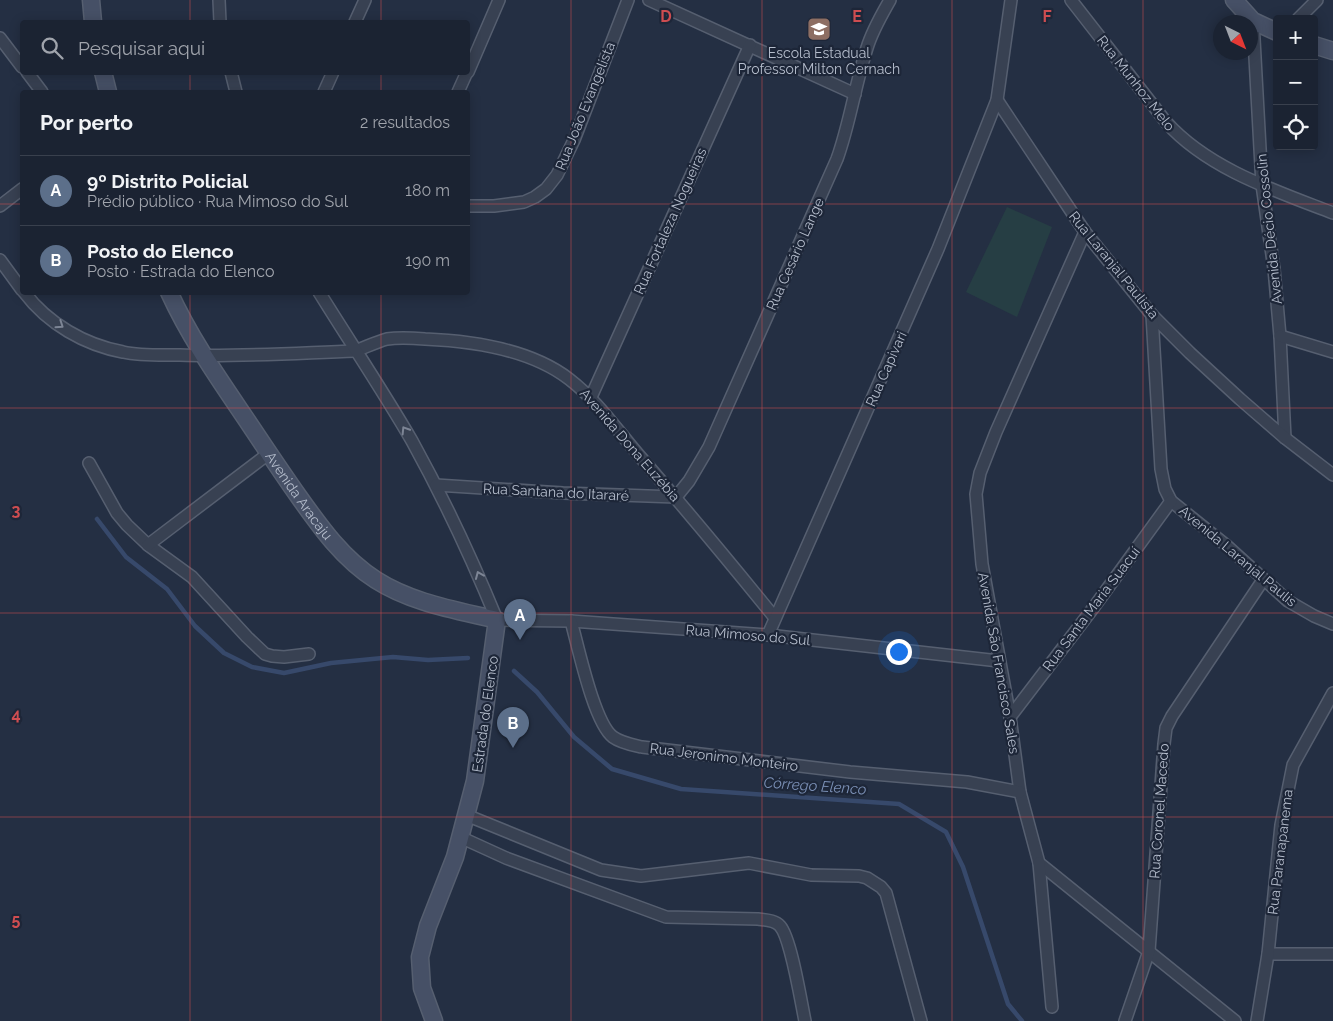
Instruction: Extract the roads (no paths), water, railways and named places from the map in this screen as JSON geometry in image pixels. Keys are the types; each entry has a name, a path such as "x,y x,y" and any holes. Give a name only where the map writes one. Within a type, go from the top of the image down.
{"street":[{"path":"91,0 93,20"},
{"path":"219,0 220,20"},
{"path":"356,20 366,0"},
{"path":"470,65 499,0"},
{"name":"Rua João Evangelista","path":"470,206 494,206 524,202 536,197 546,189 557,175 574,140 628,0"},
{"path":"649,0 855,94"},
{"name":"Rua Cesário Lange","path":"676,497 689,481 709,447 837,160 844,140 867,48 890,0"},
{"path":"997,100 1011,0"},
{"name":"Rua Munhoz Melo","path":"1071,0 1166,122 1180,137 1205,155 1262,185 1333,213"},
{"path":"1234,0 1248,15"},
{"path":"1302,15 1317,0"},
{"path":"1258,23 1273,30"},
{"path":"0,38 20,64"},
{"name":"Rua Fortaleza Nogueiras","path":"591,397 750,45"},
{"path":"1318,46 1333,51"},
{"name":"Avenida Décio Cossolin","path":"1255,60 1262,185 1274,269 1286,438"},
{"path":"29,75 40,90"},
{"path":"104,75 108,90"},
{"path":"232,75 235,89"},
{"path":"325,90 332,75"},
{"path":"459,90 466,75"},
{"name":"Rua Laranjal Paulista","path":"997,100 1085,232 1152,315 1190,353 1286,438 1333,475"},
{"name":"Rua Capivari","path":"768,635 938,249 997,100"},
{"path":"0,206 20,191"},
{"name":"Avenida São Francisco Sales","path":"1052,1007 1039,863 1020,792 1010,718 982,564 976,494 980,473 996,432 1085,232"},
{"name":"Avenida Dona Euzébia","path":"0,260 20,287"},
{"name":"Avenida Dona Euzébia","path":"27,295 47,317 75,336 100,346 124,352 203,356 355,352 371,344 403,338 457,340 511,352 546,365 568,378 591,397 775,618"},
{"name":"Avenida Aracaju","path":"171,295 203,356 268,454 344,555 374,579 399,594 449,609 497,620"},
{"name":"Estrada do Elenco","path":"321,295 411,439 436,485 469,552 497,620 476,781 455,857 428,926 420,957 422,988 434,1021"},
{"path":"1152,315 1161,468 1165,489 1171,501"},
{"path":"1280,336 1333,352"},
{"path":"148,545 268,454"},
{"path":"89,463 117,513 127,525 148,545 192,577 265,654 272,656 309,654"},
{"name":"Rua Santana do Itararé","path":"436,485 563,493 676,497"},
{"name":"Avenida Laranjal Paulis","path":"1171,501 1227,546 1288,601 1314,616 1333,624"},
{"name":"Rua Santa Maria Suacuí","path":"1010,718 1171,501"},
{"name":"Rua Coronel Macedo","path":"1125,1021 1149,951 1166,728 1181,702 1263,580"},
{"name":"Rua Mimoso do Sul","path":"497,620 571,621 768,635 999,661"},
{"name":"Rua Jeronimo Monteiro","path":"571,621 596,708 613,737 626,742 642,747 850,772 968,782 1020,792"},
{"name":"Rua Paranapanema","path":"1257,1021 1268,954 1281,825 1293,765 1333,692"},
{"path":"466,815 601,870 641,876 749,863 811,875 859,876 868,878 886,893 921,1021"},
{"path":"460,838 506,858 666,917 758,919 771,921 780,926 788,940 806,1021"},
{"path":"1039,863 1235,1021"},
{"path":"1268,954 1333,954"}],"waterway":[{"path":"97,519 126,557 167,589 195,626 224,653 252,667 284,673 331,663 393,657 428,660 468,658"},
{"name":"Córrego Elenco","path":"514,671 537,692 574,737 612,769 681,789 899,804 946,832 963,867 1008,1004 1022,1021"}],"place":[{"name":"Escola Estadual Professor Milton Cernach","path":"819,29"},
{"name":"9º Distrito Policial","path":"520,640"},
{"name":"Posto do Elenco","path":"513,748"}]}
